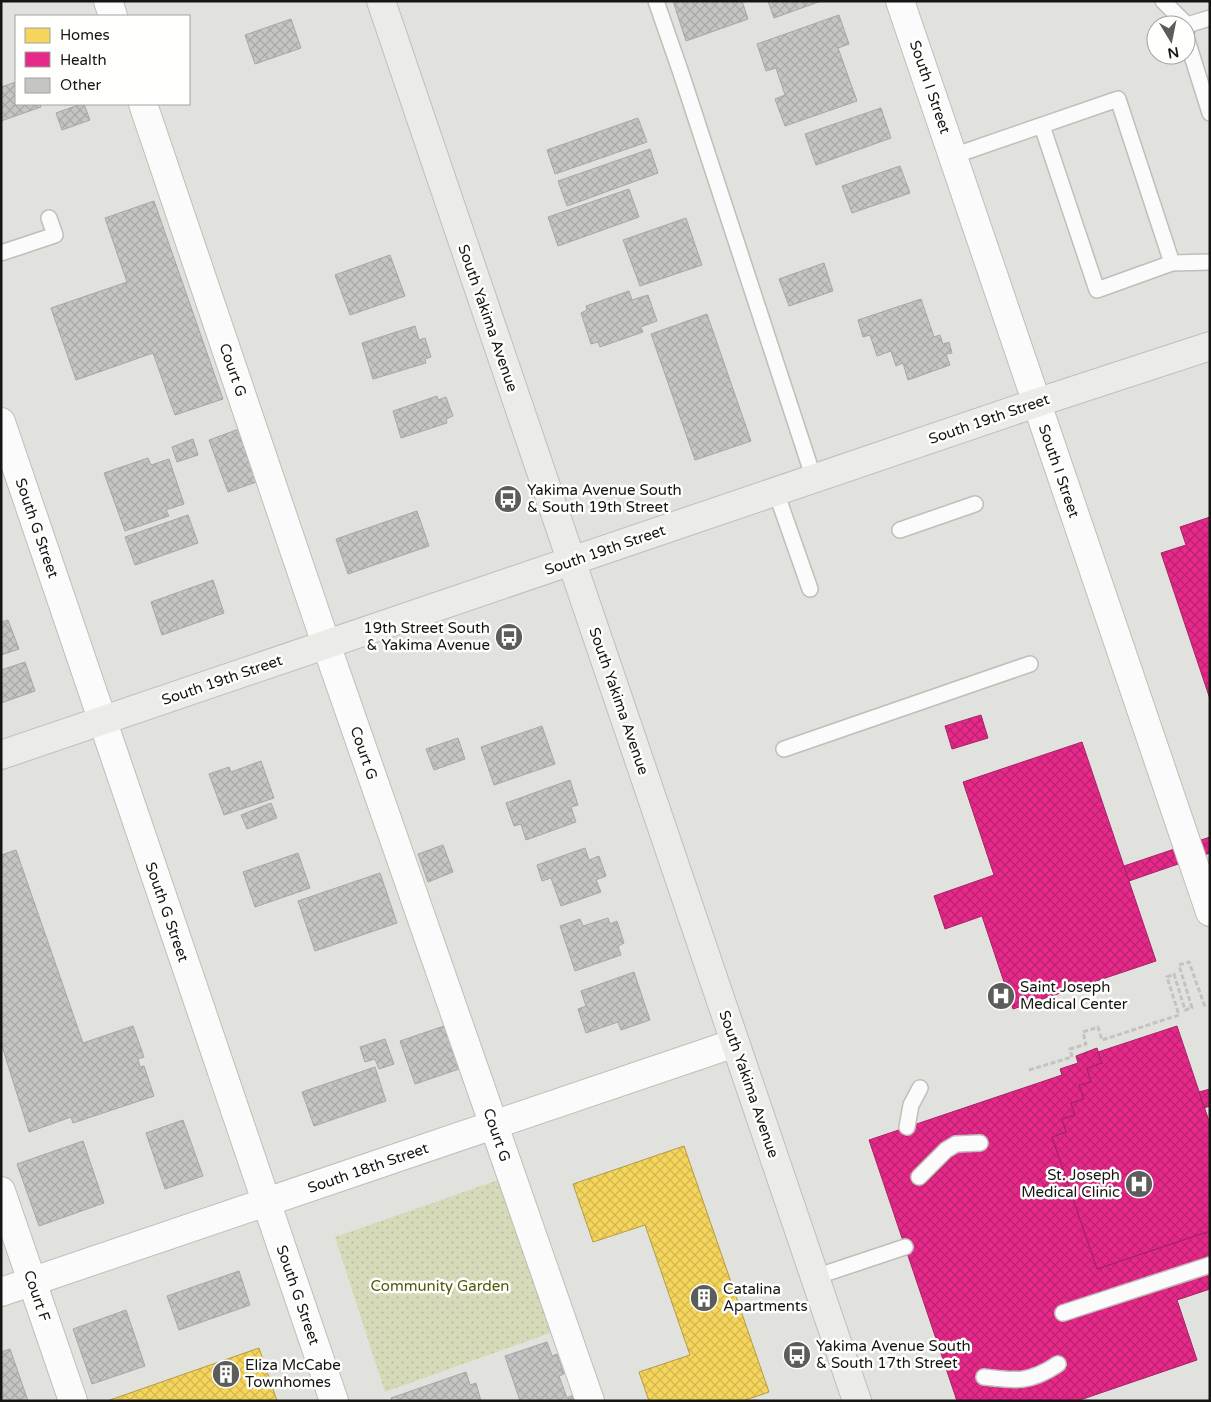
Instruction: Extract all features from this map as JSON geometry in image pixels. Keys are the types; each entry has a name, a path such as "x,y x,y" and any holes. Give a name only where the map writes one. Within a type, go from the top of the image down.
{"main road":[{"name":"South Yakima Avenue","path":"381,1 857,1401"},
{"name":"South 19th Street","path":"1,755 1036,403 1210,346"}],"street":[{"path":"108,1 114,15"},
{"name":"South I Street","path":"900,1 1210,912"},
{"name":"Court G","path":"143,105 326,644 590,1401"},
{"name":"South G Street","path":"1,422 334,1401"},
{"name":"South 18th Street","path":"1,1292 735,1043"},
{"name":"Court F","path":"1,1191 73,1401"}],"lane":[{"path":"656,1 814,479"},
{"path":"1163,1 1176,15"},
{"path":"1196,22 1210,18"},
{"path":"1195,65 1210,113"},
{"path":"953,156 1118,99 1172,263"},
{"path":"1042,126 1096,290 1172,263 1210,262"},
{"path":"1,254 55,235 49,218"},
{"path":"776,492 810,589"},
{"path":"900,530 975,504"},
{"path":"784,749 1030,664"},
{"path":"907,1127 911,1105 920,1088"},
{"path":"919,1177 946,1150 956,1144 980,1143"},
{"path":"815,1277 905,1247"},
{"path":"1063,1313 1210,1265"},
{"path":"984,1377 1015,1381 1046,1371 1058,1364"}],"path":[{"path":"1029,1070 1072,1057 1070,1049 1086,1044 1083,1032 1098,1027 1102,1040 1179,1016 1167,976 1174,974 1185,1010 1192,1008 1179,965 1189,962 1205,1007"}],"green space":[{"name":"Community Garden","path":"501,1179 553,1332 385,1392 335,1237"}],"building: Homes":[{"name":"Catalina Apartments","path":"684,1146 769,1392 743,1401 649,1401 639,1372 690,1355 645,1225 593,1242 573,1184"},
{"name":"Eliza McCabe Townhomes","path":"259,1348 277,1401 107,1401"}],"building: Health":[{"path":"1210,517 1210,699 1161,553 1186,545 1180,527"},
{"path":"981,715 988,738 952,749 945,726"},
{"path":"1082,742 1156,961 1013,1009 982,916 945,929 934,896 994,875 963,782"},
{"path":"1210,837 1210,853 1129,881 1124,866"},
{"name":"St. Joseph Medical Clinic","path":"1177,1026 1210,1124 1210,1231 1097,1269 1052,1137 1066,1132 1062,1119 1075,1115 1071,1103 1084,1099 1079,1085 1091,1082 1087,1068 1102,1063 1098,1052"},
{"path":"1097,1048 1102,1063 1087,1068 1091,1082 1079,1085 1084,1099 1071,1103 1075,1115 1062,1119 1066,1132 1052,1137 1097,1269 1210,1231 1210,1289 1177,1300 1197,1360 1077,1401 957,1401 869,1140 1062,1075 1060,1069 1078,1063 1076,1056"},
{"path":"1210,1089 1210,1106 1204,1108 1199,1092"}],"building: Other":[{"path":"673,1 742,1 748,19 686,41"},
{"path":"768,1 821,1 774,18"},
{"path":"839,15 849,44 838,48 857,101 785,126 775,99 785,95 776,68 766,71 757,44"},
{"path":"291,19 301,48 255,64 245,35"},
{"path":"15,82 15,105 40,105 41,107 1,121 1,87"},
{"path":"78,105 84,105 90,120 62,130 56,113"},
{"path":"881,108 891,138 816,165 805,134"},
{"path":"638,118 647,142 555,174 547,150"},
{"path":"650,149 658,173 567,206 558,181"},
{"path":"900,166 910,193 852,213 842,186"},
{"path":"629,189 639,217 558,246 548,217"},
{"path":"154,201 223,399 175,415 153,353 76,380 51,308 127,282 105,218"},
{"path":"686,218 702,265 640,286 623,240"},
{"path":"390,255 405,296 350,315 335,275"},
{"path":"824,263 833,291 789,306 779,279"},
{"path":"629,291 632,300 648,295 657,321 641,327 643,332 600,347 598,342 591,344 581,313 587,310 586,306"},
{"path":"921,299 934,337 940,335 943,344 949,342 952,353 946,354 950,365 908,380 903,363 896,366 891,351 877,356 870,335 863,337 858,320"},
{"path":"707,314 751,441 695,460 651,334"},
{"path":"415,326 419,340 425,338 431,357 425,359 426,363 373,379 362,343"},
{"path":"437,396 438,400 446,397 453,416 446,419 447,423 401,438 393,411"},
{"path":"247,426 265,479 228,492 209,440"},
{"path":"193,439 198,455 177,462 172,447"},
{"path":"148,458 151,465 169,459 184,504 166,510 169,516 125,531 104,473"},
{"path":"417,511 429,546 348,574 336,539"},
{"path":"188,515 198,543 135,565 125,537"},
{"path":"213,580 224,613 162,635 151,602"},
{"path":"8,620 19,649 1,655 1,622"},
{"path":"25,662 35,691 1,703 1,670"},
{"path":"542,726 555,764 494,785 481,747"},
{"path":"458,738 465,759 434,770 426,749"},
{"path":"261,761 274,798 224,815 209,774 229,767 231,772"},
{"path":"570,780 578,805 571,807 576,822 526,840 521,824 514,826 506,803"},
{"path":"271,803 277,818 247,829 241,815"},
{"path":"443,845 453,872 428,882 418,854"},
{"path":"585,848 589,860 599,856 606,876 596,880 601,892 561,906 551,878 542,881 537,865"},
{"path":"16,850 83,1043 133,1026 144,1057 138,1059 140,1067 144,1066 154,1096 73,1123 71,1117 29,1132 1,1043 1,855"},
{"path":"298,853 310,888 255,907 243,872"},
{"path":"380,873 397,923 315,951 298,901"},
{"path":"608,918 610,924 617,921 624,943 618,946 621,955 575,971 560,926 580,919 583,926"},
{"path":"634,972 650,1020 621,1030 618,1022 586,1033 578,1009 586,1006 581,991"},
{"path":"444,1026 459,1069 415,1084 400,1041"},
{"path":"385,1039 394,1064 379,1069 375,1059 365,1062 360,1047"},
{"path":"375,1067 386,1101 314,1126 302,1092"},
{"path":"183,1120 203,1176 165,1189 146,1133"},
{"path":"83,1141 104,1203 39,1226 17,1164"},
{"path":"239,1271 250,1305 179,1330 167,1296"},
{"path":"126,1310 145,1366 92,1384 73,1329"},
{"path":"547,1342 552,1356 557,1354 564,1374 559,1376 567,1398 573,1395 574,1401 520,1401 505,1356"},
{"path":"10,1349 28,1401 1,1401 1,1352"},
{"path":"466,1372 470,1385 476,1383 481,1401 392,1401 391,1398"}],"place":[{"name":"Yakima Avenue South & South 19th Street","path":"508,499"},
{"name":"19th Street South & Yakima Avenue","path":"509,637"},
{"name":"Saint Joseph Medical Center","path":"1001,996"},
{"name":"St. Joseph Medical Clinic","path":"1139,1184"},
{"name":"Catalina Apartments","path":"704,1298"},
{"name":"Yakima Avenue South & South 17th Street","path":"797,1355"},
{"name":"Eliza McCabe Townhomes","path":"226,1374"}]}
